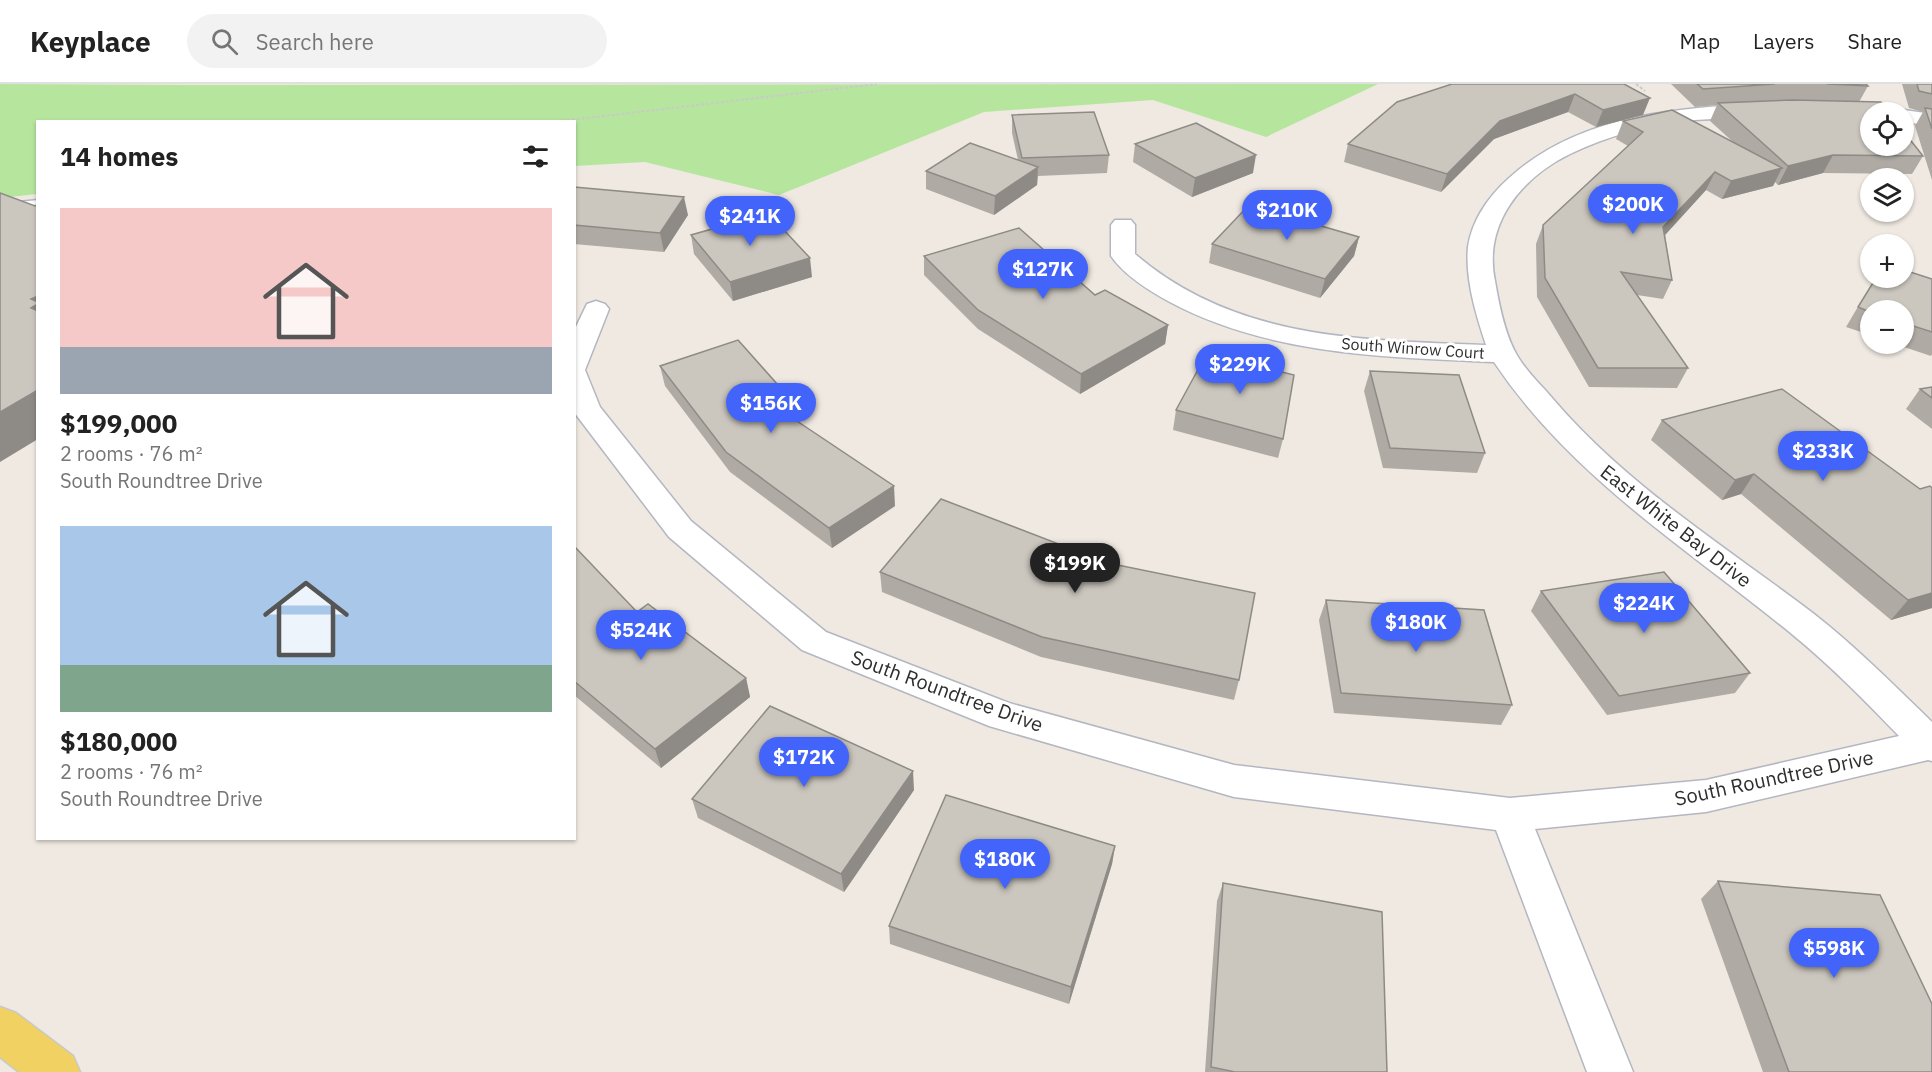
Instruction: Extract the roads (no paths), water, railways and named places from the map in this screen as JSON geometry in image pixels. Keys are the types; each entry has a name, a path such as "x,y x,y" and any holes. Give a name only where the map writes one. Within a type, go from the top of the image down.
{"main road":[{"path":"0,1029 57,1072"}],"street":[{"name":"East White Bay Drive","path":"1779,109 1675,117 1588,138 1548,156 1520,178 1494,208 1480,242 1479,276 1503,354 1556,424 1591,460 1638,501 1739,574 1819,637 1931,745"},
{"path":"1914,117 1932,120"},
{"name":"South Winrow Court","path":"1123,225 1123,256 1162,288 1233,322 1286,336 1377,348 1503,354"},
{"path":"576,361 596,309"},
{"name":"South Roundtree Drive","path":"576,380 587,410 680,530 814,640 1002,716 1234,781 1510,815 1706,796 1931,745"},
{"path":"1510,815 1610,1072"}],"lane":[{"path":"0,208 36,204"}]}
